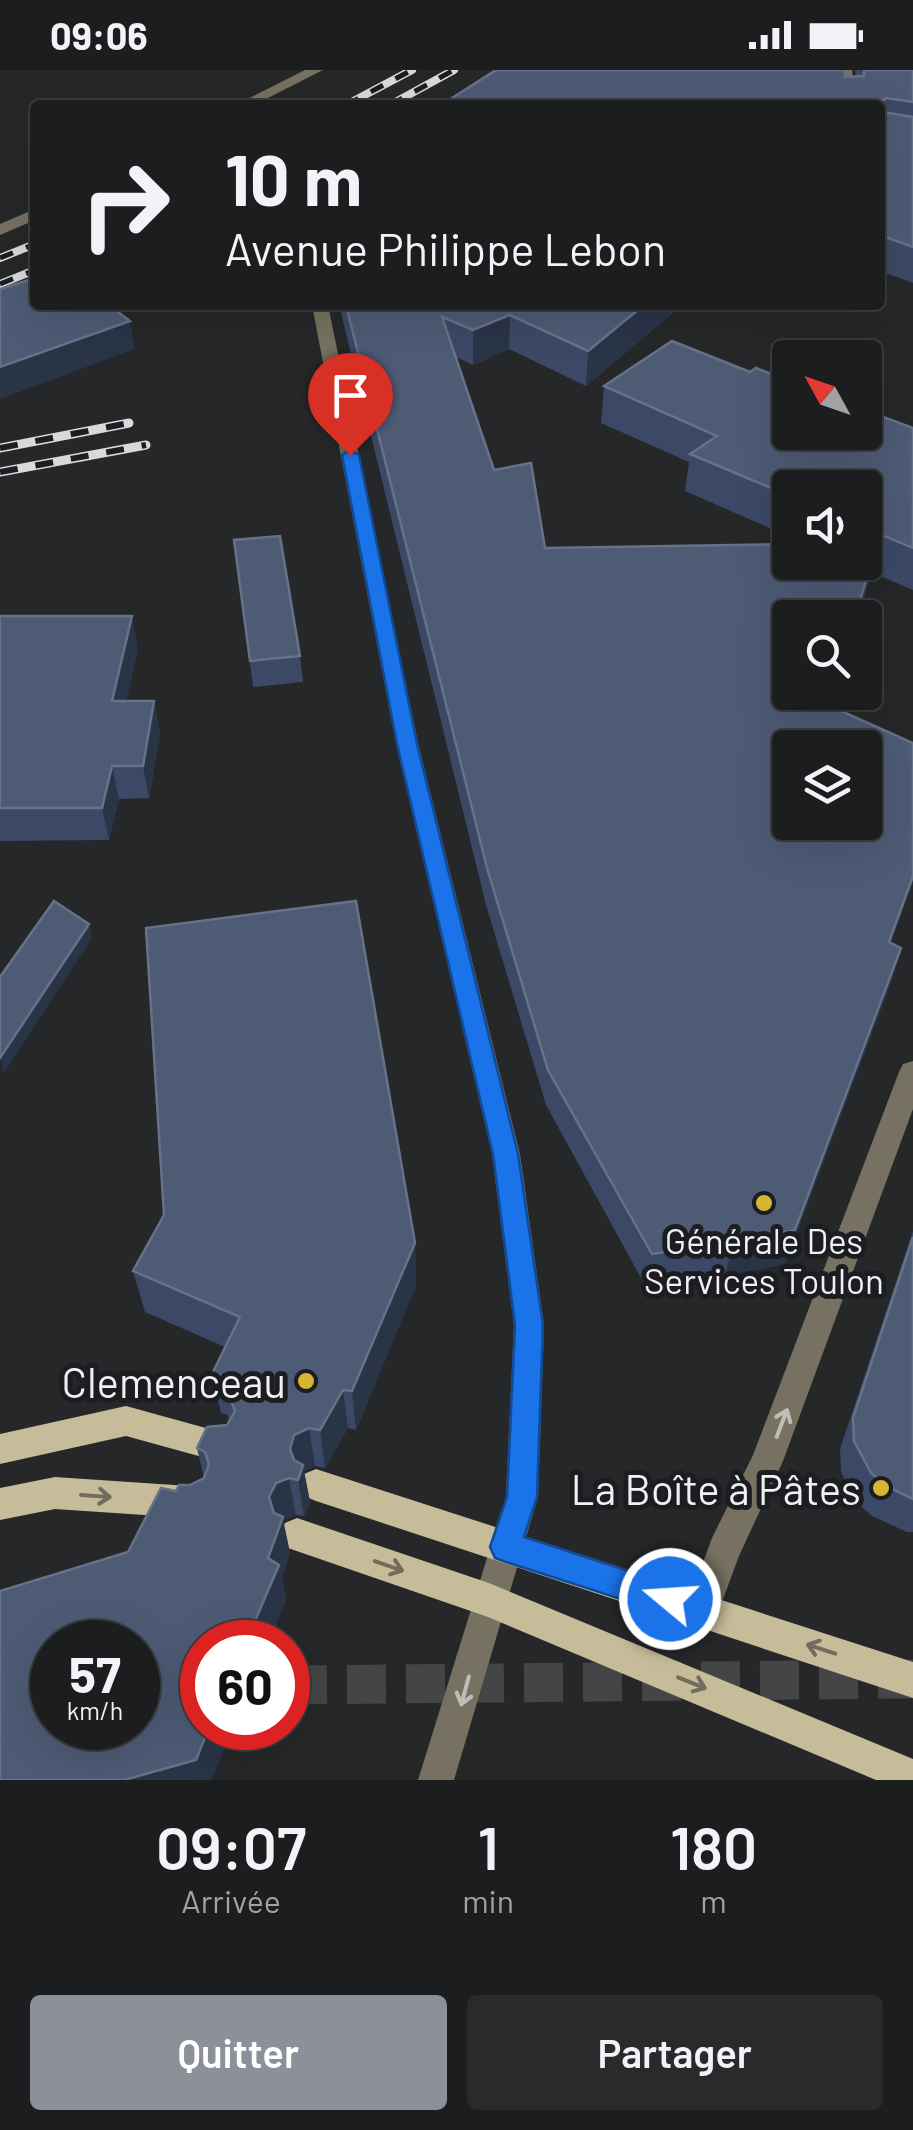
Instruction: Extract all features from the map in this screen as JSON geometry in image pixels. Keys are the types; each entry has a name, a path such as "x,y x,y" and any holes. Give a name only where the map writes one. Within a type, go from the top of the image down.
{"main road":[{"path":"0,1449 126,1421 224,1448"},
{"path":"316,1486 913,1680"},
{"path":"0,1504 55,1493 199,1502"},
{"path":"296,1535 489,1600 898,1771"}],"street":[{"path":"254,100 316,70"},
{"path":"846,70 849,100"},
{"path":"0,230 30,216"},
{"path":"321,310 407,744 506,1154 529,1325 522,1497 489,1600 460,1712 436,1780"},
{"path":"703,1609 724,1550 767,1461 913,1072"}],"building":[{"path":"496,70 844,70 845,77 864,76 864,70 913,70 913,102 886,98 449,100"},
{"path":"885,112 913,117 913,247 885,237"},
{"path":"30,280 30,310 116,310 130,321 0,367 0,289"},
{"path":"347,310 638,310 588,351 510,315 473,330 442,317 494,470 531,463 545,548 772,544 772,580 866,580 860,600 772,600 772,710 839,710 913,743 913,876 889,942 901,948 795,1230 652,1254 548,1070 487,868"},
{"path":"672,341 750,372 756,368 772,374 772,450 882,450 882,416 913,428 913,548 882,535 882,470 772,470 772,488 690,454 717,436 604,386"},
{"path":"280,536 300,656 250,661 234,540"},
{"path":"0,616 132,616 112,701 154,701 143,766 112,766 102,808 0,808"},
{"path":"54,901 89,924 0,1058 0,977"},
{"path":"356,901 415,1243 352,1391 343,1390 320,1430 309,1428 294,1435 290,1449 294,1460 303,1465 298,1480 289,1478 276,1483 269,1497 274,1513 283,1517 268,1558 279,1565 255,1620 180,1620 180,1750 200,1750 196,1760 124,1780 0,1780 0,1591 128,1552 161,1488 176,1491 179,1485 204,1478 209,1464 205,1452 197,1448 207,1427 227,1425 235,1411 230,1397 223,1393 229,1379 212,1374 240,1317 133,1271 164,1215 146,928"},
{"path":"913,1237 913,1499 886,1486 871,1473 854,1441 853,1418"}],"tunnel":[{"path":"310,1685 913,1679"}],"railway":[{"path":"355,100 412,70"},
{"path":"399,100 454,70"},
{"path":"0,258 30,246"},
{"path":"0,284 30,272"},
{"path":"0,448 129,423"},
{"path":"0,472 146,445"}],"place":[{"name":"Générale Des Services Toulon","path":"764,1203"},
{"name":"Clemenceau","path":"306,1381"},
{"name":"La Boîte à Pâtes","path":"881,1488"}],"route":[{"path":"350,455 407,744 506,1154 529,1325 522,1497 506,1547 670,1599"}]}
